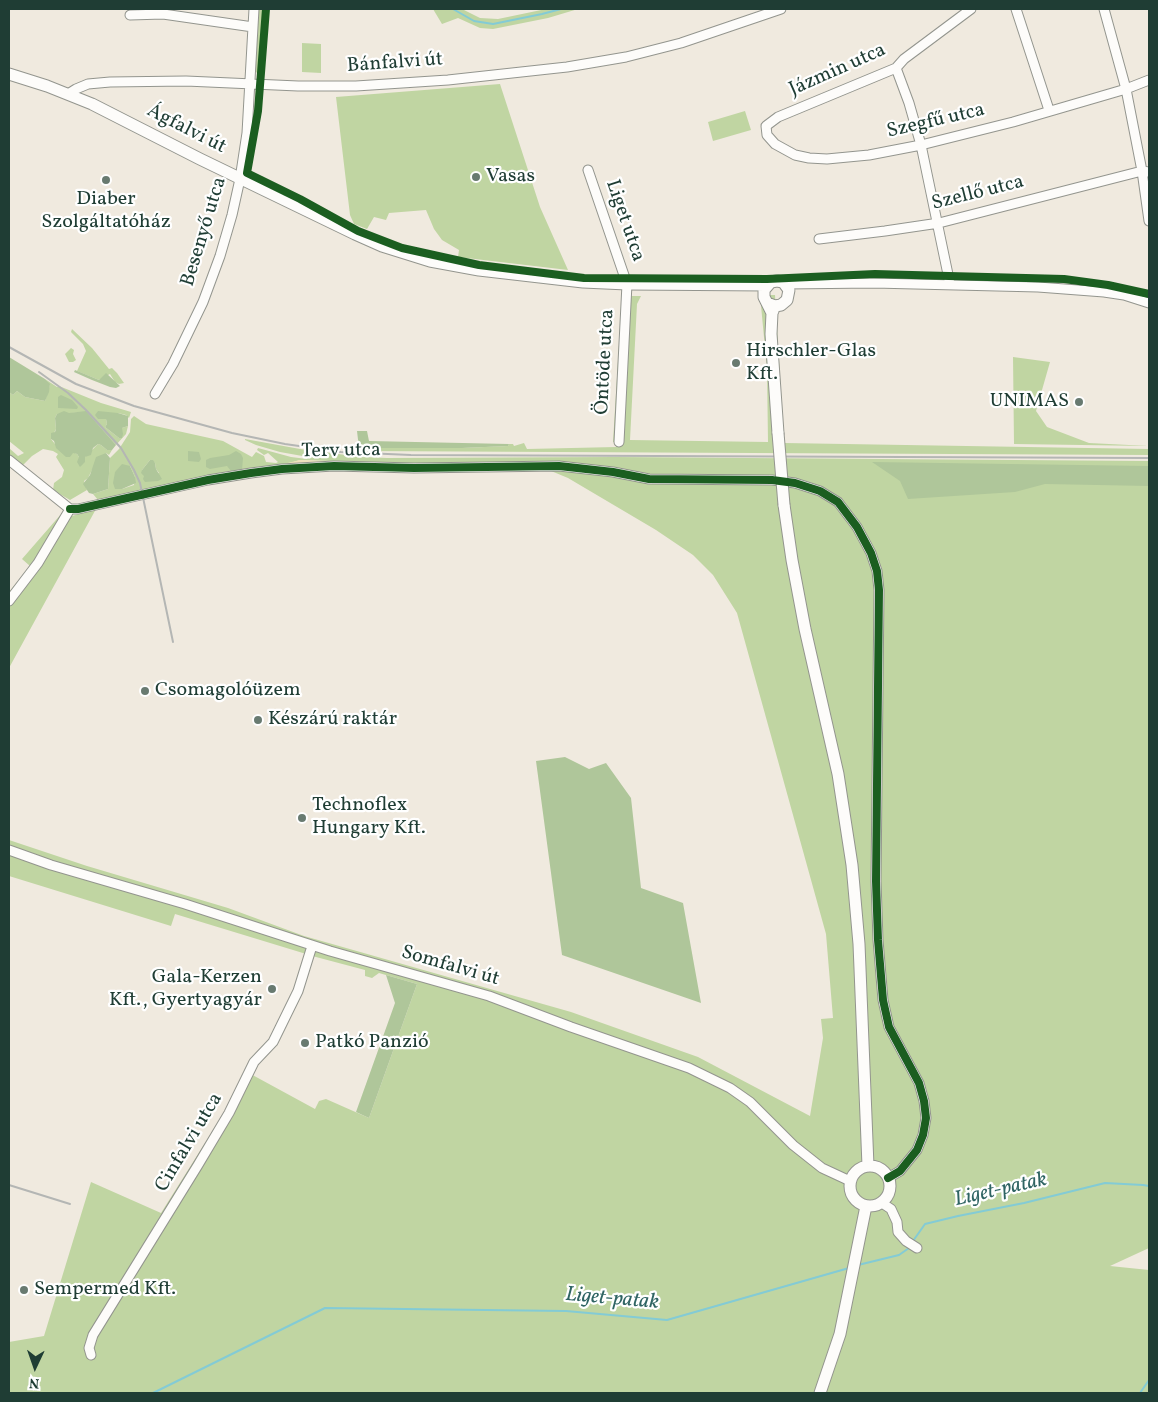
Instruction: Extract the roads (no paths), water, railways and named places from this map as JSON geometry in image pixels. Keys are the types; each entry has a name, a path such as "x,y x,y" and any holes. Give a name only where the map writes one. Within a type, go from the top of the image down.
{"main road":[{"path":"9,74 68,94"},
{"name":"Ágfalvi út","path":"68,94 92,104 240,179 378,244 430,261 511,274 583,282 722,284 769,300 777,281 785,284"},
{"path":"785,284 789,290 788,297 783,304 769,300 784,505 805,629 838,774 852,865 859,944 868,1166"},
{"path":"868,1166 880,1169 888,1178 890,1189 882,1203 866,1206 853,1197 850,1192 850,1181 857,1170 868,1166"},
{"path":"820,1393 840,1334 866,1206"}],"street":[{"name":"Besenyő utca","path":"155,394 173,364 203,302 220,256 240,179 248,133 254,9"},
{"name":"Bánfalvi út","path":"68,94 95,80 356,86 448,80 584,64 626,57 681,43 782,9"},
{"name":"Jázmin utca","path":"766,126 778,117 896,68 904,59 971,9"},
{"path":"1016,9 1049,110"},
{"path":"1104,9 1146,172 1149,221"},
{"path":"130,15 163,14 253,27"},
{"path":"896,68 922,144 950,284"},
{"name":"Szegfű utca","path":"766,126 767,135 776,144 795,155 808,158 842,158 922,144 1013,122 1126,89 1149,80"},
{"name":"Liget utca","path":"588,170 627,284"},
{"name":"Szellő utca","path":"819,239 939,223 1146,172"},
{"name":"Öntöde utca","path":"619,442 627,284"},
{"path":"785,284 950,284 1084,290 1149,300"},
{"path":"788,297 815,284"},
{"path":"9,460 70,509 38,563 9,601"},
{"name":"Terv utca","path":"70,509 78,509 208,480 267,470 300,468 559,466 649,479 772,480 820,491 838,502 857,527 871,553 877,571 879,590 876,881 883,1000 889,1026 919,1083 926,1118 923,1135 917,1150 900,1171 888,1178"},
{"name":"Somfalvi út","path":"9,850 51,865 185,904 312,946 489,996 689,1068 730,1088 750,1102 793,1145 822,1168 850,1181"},
{"name":"Cinfalvi utca","path":"91,1355 90,1348 93,1335 229,1113 254,1062 269,1048 298,991 312,946"},
{"path":"882,1203 891,1209 897,1222 898,1232 913,1245"}],"waterway":[{"path":"453,9 474,21 493,24 561,9"},
{"name":"Liget-patak","path":"913,1241 925,1224 958,1216 1024,1203 1105,1183 1149,1186"},
{"name":"Liget-patak","path":"858,1265 899,1255 909,1248"},
{"name":"Liget-patak","path":"153,1393 325,1308 566,1311 667,1320 849,1268"},
{"path":"1140,1393 1149,1380"}],"railway":[{"path":"9,347 76,384 134,406 232,433 285,444 341,452 411,455 1149,458"},
{"path":"39,372 68,393 86,410 121,448 134,470 140,483 173,642"},
{"path":"9,1185 70,1204"}],"place":[{"name":"Vasas","path":"476,177"},
{"name":"Diaber Szolgáltatóház","path":"106,180"},
{"name":"Hirschler-Glas Kft.","path":"736,363"},
{"name":"UNIMAS","path":"1079,402"},
{"name":"Csomagolóüzem","path":"145,691"},
{"name":"Készárú raktár","path":"258,720"},
{"name":"Technoflex Hungary Kft.","path":"302,818"},
{"name":"Gala-Kerzen Kft., Gyertyagyár","path":"272,989"},
{"name":"Patkó Panzió","path":"305,1043"},
{"name":"Sempermed Kft.","path":"24,1290"}]}
